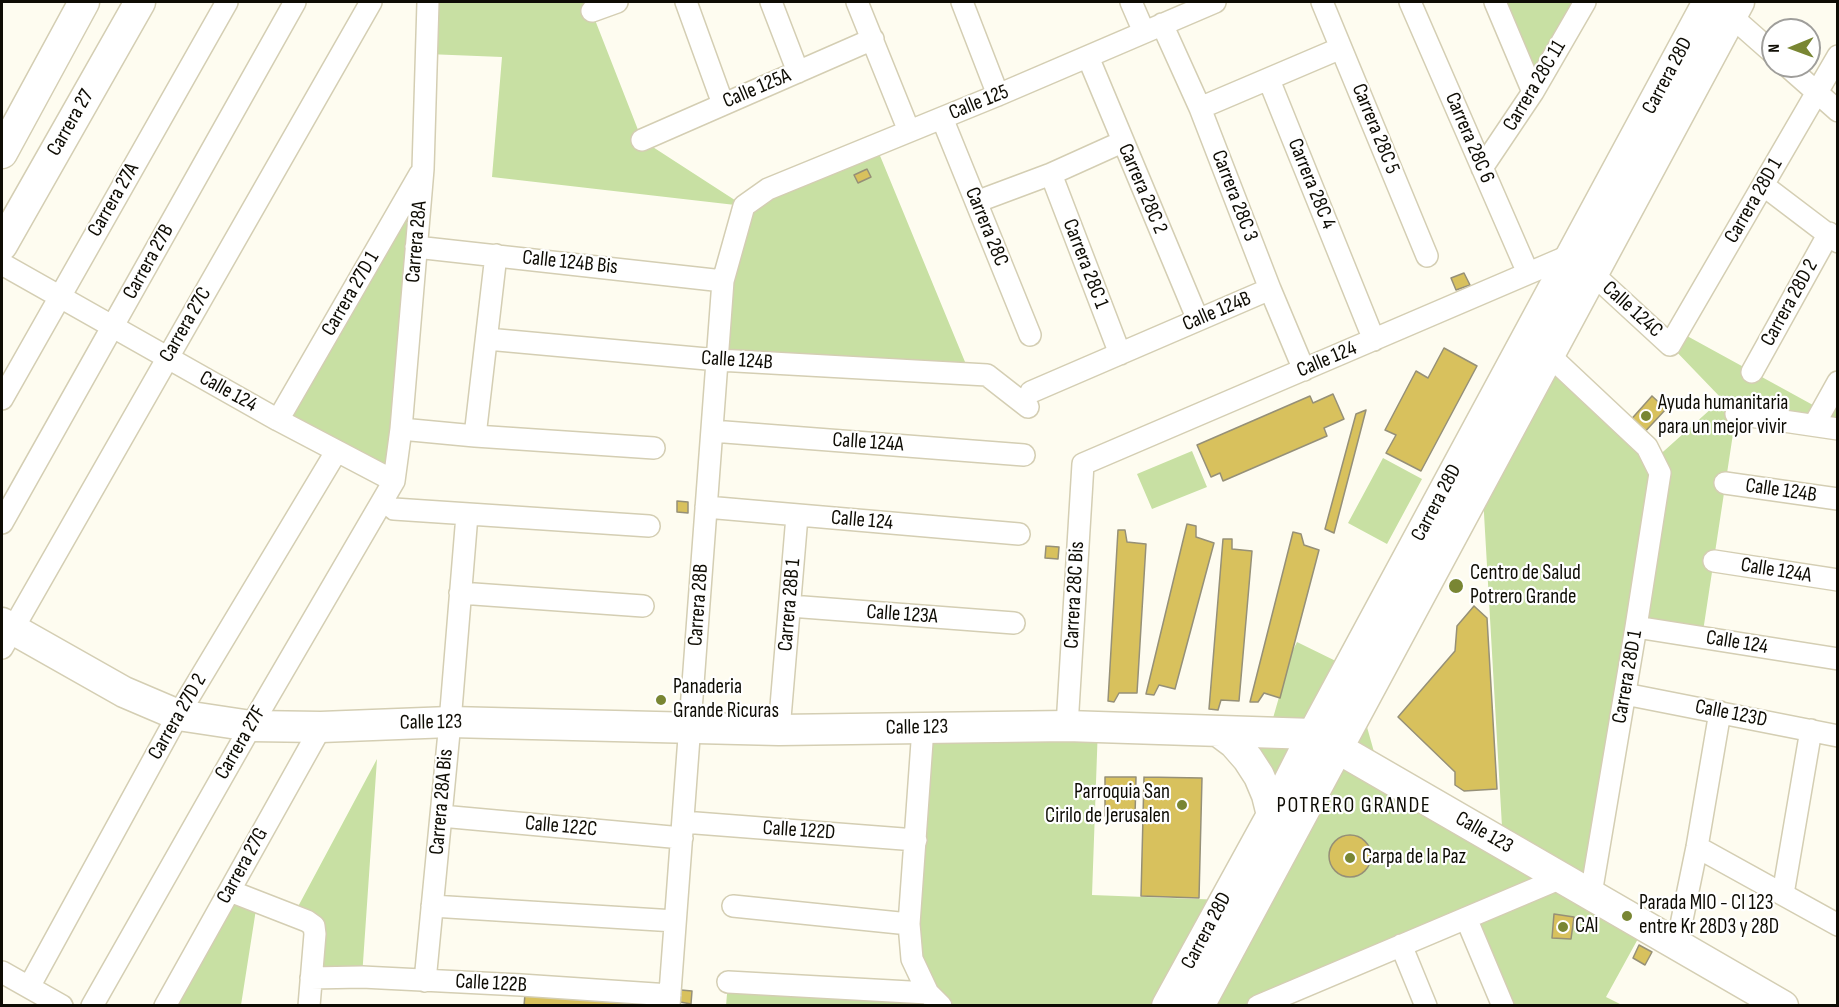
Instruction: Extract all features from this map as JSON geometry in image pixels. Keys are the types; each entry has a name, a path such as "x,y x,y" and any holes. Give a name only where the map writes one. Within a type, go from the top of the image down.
{"street":[{"path":"2,153 84,2"},
{"name":"Carrera 27","path":"2,245 140,2"},
{"name":"Carrera 27A","path":"2,399 227,2"},
{"name":"Carrera 27B","path":"2,523 295,2"},
{"name":"Carrera 27C","path":"5,634 167,358 371,2"},
{"name":"Carrera 28A","path":"394,481 401,429 423,169 428,2"},
{"path":"592,11 617,2"},
{"path":"686,2 723,104"},
{"path":"771,2 798,72"},
{"path":"857,2 909,131"},
{"path":"962,2 998,95"},
{"name":"Carrera 28C 3","path":"1131,2 1153,28 1200,108 1270,289 1304,369"},
{"name":"Calle 125","path":"744,206 768,189 998,95 1215,2"},
{"name":"Carrera 28C 5","path":"1322,2 1427,256"},
{"name":"Carrera 28C 6","path":"1410,2 1528,273"},
{"path":"1495,2 1533,92"},
{"name":"Carrera 28C 11","path":"1482,168 1533,92 1585,2"},
{"path":"1724,5 1761,41"},
{"name":"Carrera 28D","path":"1199,1005 1324,741 1571,255 1724,5"},
{"name":"Carrera 28D","path":"1167,1005 1272,814 1324,741 1594,275 1724,5"},
{"name":"Calle 125A","path":"642,140 873,39"},
{"path":"1200,108 1341,48"},
{"name":"Carrera 28D 1","path":"1670,345 1838,56"},
{"name":"Carrera 28C 2","path":"1088,57 1198,320"},
{"path":"1801,78 1838,111"},
{"name":"Carrera 28C 4","path":"1269,80 1374,340"},
{"name":"Carrera 28C","path":"942,118 1030,336"},
{"path":"976,202 1051,174 1122,142"},
{"name":"Carrera 27D 1","path":"278,420 423,169"},
{"name":"Carrera 28C 1","path":"1051,174 1120,354"},
{"path":"1763,185 1833,237"},
{"name":"Carrera 28B","path":"669,1000 723,280 744,206"},
{"name":"Carrera 28D 2","path":"1752,372 1833,237"},
{"name":"Calle 124B Bis","path":"416,247 723,280"},
{"path":"475,436 496,255"},
{"name":"Calle 124","path":"1083,464 1571,255"},
{"name":"Calle 124","path":"2,264 278,420 394,481"},
{"name":"Calle 124C","path":"1594,275 1670,345"},
{"name":"Calle 124B","path":"487,339 718,360 987,375 1029,400 1120,354 1270,289"},
{"name":"Carrera 28D 1","path":"1549,355 1647,447 1660,473 1591,894"},
{"path":"1814,426 1838,382"},
{"path":"1736,414 1838,429"},
{"path":"401,429 654,448"},
{"name":"Calle 124A","path":"712,431 1024,455"},
{"name":"Carrera 27D 2","path":"29,987 178,715 336,452"},
{"name":"Carrera 28C Bis","path":"1067,726 1083,464"},
{"name":"Carrera 27F","path":"92,1005 394,481"},
{"name":"Calle 124B","path":"1725,483 1838,499"},
{"name":"Calle 124","path":"706,507 1019,534"},
{"path":"394,509 649,526"},
{"name":"Carrera 28A Bis","path":"425,981 467,515"},
{"name":"Carrera 28B 1","path":"779,730 797,516"},
{"name":"Calle 124A","path":"1714,561 1838,580"},
{"path":"460,593 643,606"},
{"name":"Calle 123A","path":"790,606 1014,622"},
{"name":"Calle 124","path":"1636,627 1838,659"},
{"name":"Calle 123","path":"5,634 124,692 178,715 251,726 321,727 450,722 690,726 779,730 1067,726 1218,731 1324,741 1783,1005"},
{"name":"Calle 123D","path":"1625,694 1838,736"},
{"path":"1677,944 1697,847 1719,712"},
{"name":"Carrera 27G","path":"165,1005 321,727"},
{"path":"923,728 909,924 912,959 934,999"},
{"path":"1783,894 1811,730"},
{"path":"1218,731 1234,743 1253,767 1267,795 1272,814"},
{"name":"Calle 122C","path":"441,816 682,830"},
{"name":"Calle 122D","path":"682,830 916,840"},
{"path":"1697,847 1838,925"},
{"path":"1258,1005 1561,878"},
{"path":"230,891 307,921 314,926 309,1005"},
{"path":"432,906 675,921"},
{"path":"733,906 909,924"},
{"path":"1466,918 1503,1005"},
{"path":"1401,945 1426,1005"},
{"path":"2,972 62,1005"},
{"name":"Calle 122B","path":"311,978 362,977 521,985 669,1000"},
{"path":"728,982 934,999"}],"green space":[{"path":"428,2 588,2 642,140 744,206 492,177 502,57 427,54"},
{"path":"1495,2 1585,2 1533,92"},
{"path":"876,146 970,374 718,360 744,206"},
{"path":"423,169 394,481 278,420"},
{"path":"1678,331 1822,410 1837,382 1837,429 1736,414 1702,638 1636,627 1591,894 1645,926 1606,997 1622,1005 1503,1005 1466,918 1258,1005 726,1006 728,982 928,992 912,959 923,728 1098,726 1092,895 1224,900 1272,814 1248,759 1269,732 1292,652 1297,642 1348,667 1549,354 1655,459 1722,399 1670,345","holes":["1482,479 1503,844 1376,759 1365,711"]},
{"path":"1192,451 1207,487 1152,509 1137,474"},
{"path":"1383,458 1422,479 1387,544 1348,523"},
{"path":"377,759 362,977 311,978 314,942 293,916"},
{"path":"230,891 257,903 241,1005 165,1006"}],"building":[{"path":"867,169 871,177 858,183 854,175"},
{"path":"1464,273 1470,285 1456,290 1451,278"},
{"path":"1444,348 1477,366 1421,471 1386,453 1396,435 1385,430 1416,371 1428,378"},
{"path":"1333,394 1344,419 1324,428 1327,436 1223,481 1220,473 1211,477 1197,445 1310,396 1313,403"},
{"name":"Ayuda humanitaria para un mejor vivir","path":"1652,396 1666,409 1641,436 1627,424"},
{"path":"1366,410 1334,533 1325,529 1356,414"},
{"path":"677,501 688,502 688,513 677,512"},
{"path":"1187,524 1196,526 1196,537 1214,543 1175,689 1159,685 1154,695 1146,694"},
{"path":"1118,530 1125,530 1127,542 1146,544 1137,693 1119,693 1114,702 1108,701"},
{"path":"1293,532 1301,534 1304,545 1319,550 1280,698 1264,693 1258,702 1250,702"},
{"path":"1223,539 1232,539 1232,549 1252,551 1239,701 1221,700 1218,710 1209,709"},
{"path":"1046,546 1059,547 1058,559 1045,558"},
{"name":"Centro de Salud Potrero Grande","path":"1474,606 1487,618 1497,789 1464,791 1455,785 1455,772 1398,717 1455,651 1457,626"},
{"path":"1105,777 1136,777 1135,817 1105,816"},
{"path":"1144,777 1202,778 1199,898 1141,896"},
{"name":"Carpa de la Paz","path":"1350,835 1358,836 1365,841 1370,848 1370,864 1365,871 1358,876 1350,877 1342,876 1335,871 1330,864 1329,856 1330,848 1335,841 1342,836"},
{"name":"CAI","path":"1554,914 1574,917 1571,939 1552,938"},
{"path":"1639,945 1652,952 1645,965 1633,958"},
{"path":"681,990 692,991 691,1004 680,1002"},
{"path":"525,994 645,1003 644,1006 524,1006"}],"place":[{"name":"Ayuda humanitaria para un mejor vivir","path":"1646,416"},
{"name":"Centro de Salud Potrero Grande","path":"1456,586"},
{"name":"Panaderia Grande Ricuras","path":"661,700"},
{"name":"Parroquia San Cirilo de Jerusalen","path":"1182,805"},
{"name":"Carpa de la Paz","path":"1350,858"},
{"name":"Parada MIO - Cl 123 entre Kr 28D3 y 28D","path":"1627,916"},
{"name":"CAI","path":"1563,927"}],"district":[{"name":"POTRERO GRANDE","path":"1354,806"}]}
